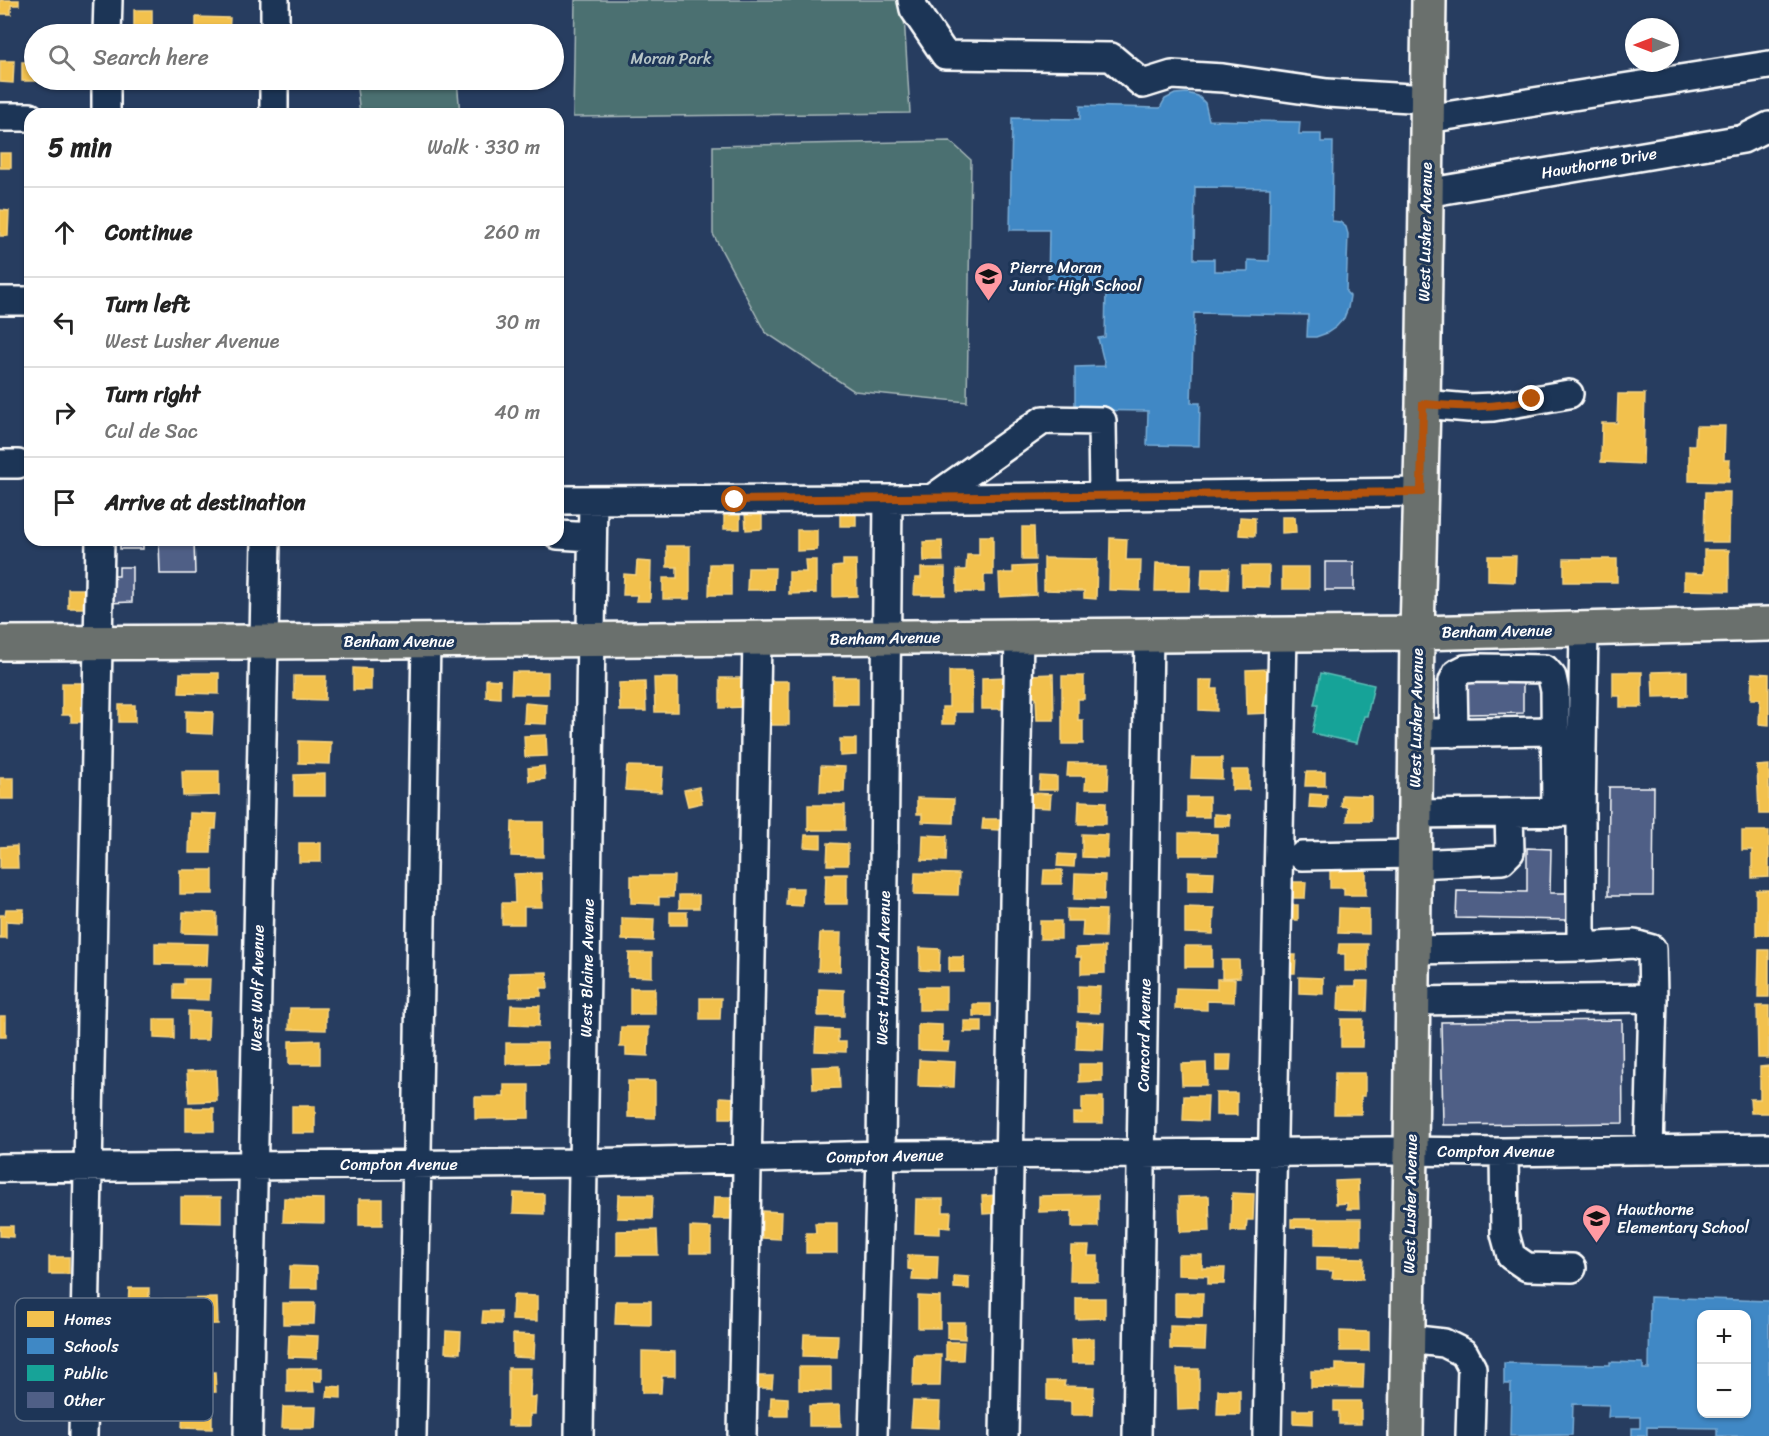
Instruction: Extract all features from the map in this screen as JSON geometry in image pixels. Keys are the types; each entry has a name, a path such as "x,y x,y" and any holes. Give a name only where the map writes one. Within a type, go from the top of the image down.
{"main road":[{"name":"West Lusher Avenue","path":"1406,1436 1417,633 1429,0"},
{"name":"Benham Avenue","path":"0,643 1417,633 1769,624"}],"street":[{"path":"107,24 108,0"},
{"path":"274,24 275,0"},
{"path":"912,0 914,9 945,55 1111,57 1143,84 1172,75 1223,78 1427,109 1769,65"},
{"path":"106,90 106,108"},
{"path":"273,108 274,90"},
{"path":"0,117 24,117"},
{"name":"Hawthorne Drive","path":"1426,193 1743,139 1769,126"},
{"path":"0,301 24,301"},
{"path":"1423,404 1469,408 1493,407 1569,394"},
{"path":"933,498 1043,420 1102,421 1103,496"},
{"path":"564,500 888,499 1421,492"},
{"name":"West Hubbard Avenue","path":"873,1436 881,1155 888,499"},
{"name":"West Blaine Avenue","path":"579,1436 593,500"},
{"path":"564,535 592,537"},
{"path":"86,1298 100,546"},
{"name":"West Wolf Avenue","path":"248,1436 266,546"},
{"path":"1568,813 1584,629"},
{"path":"1267,1436 1283,633"},
{"name":"Concord Avenue","path":"1137,1436 1149,634"},
{"path":"1004,1436 1018,636"},
{"path":"742,1436 757,639"},
{"path":"412,1436 426,641"},
{"path":"1454,733 1453,681 1457,673 1465,669 1479,668 1545,669 1552,677 1555,691 1555,731 1568,813 1581,947"},
{"path":"1416,733 1555,731"},
{"path":"1302,856 1502,860 1510,852 1509,813"},
{"path":"1415,814 1568,813"},
{"path":"1413,950 1634,944 1652,949 1649,1150"},
{"path":"1413,1001 1653,998"},
{"name":"Compton Avenue","path":"0,1168 584,1163 881,1155 1504,1152 1769,1148"},
{"path":"1504,1152 1505,1234 1511,1256 1527,1267 1572,1268"},
{"path":"1408,1339 1444,1343 1464,1353 1472,1368 1470,1436"},
{"path":"83,1421 83,1436"}],"green space":[{"name":"Moran Park","path":"575,0 903,0 910,113 573,117"},
{"path":"357,90 458,90 459,108 359,108"},
{"path":"950,141 971,160 967,402 854,391 765,332 713,234 713,146"}],"building: Homes":[{"path":"0,0 19,0 19,5 11,5 11,14 0,14"},
{"path":"134,10 152,10 152,24 134,24"},
{"path":"196,17 230,18 230,24 196,24"},
{"path":"0,61 14,61 13,83 0,82"},
{"path":"22,62 24,62 24,81 22,81"},
{"path":"0,153 11,153 11,168 0,168"},
{"path":"0,210 9,211 8,236 0,236"},
{"path":"1618,394 1645,394 1643,464 1601,462 1602,423 1617,423"},
{"path":"1696,426 1725,426 1724,460 1730,460 1729,482 1689,481 1689,445 1695,445"},
{"path":"1705,492 1730,492 1729,542 1704,542"},
{"path":"724,512 740,512 740,529 724,529"},
{"path":"840,512 856,512 856,526 840,526"},
{"path":"745,513 762,513 762,529 746,530"},
{"path":"1240,517 1255,518 1255,536 1239,535"},
{"path":"1282,517 1295,517 1296,532 1282,533"},
{"path":"1022,527 1034,527 1035,560 1022,560"},
{"path":"797,530 817,530 817,550 797,551"},
{"path":"979,536 993,536 993,575 984,575 984,592 957,592 957,570 966,570 967,555 979,555"},
{"path":"1110,538 1127,539 1126,560 1141,560 1140,591 1109,590"},
{"path":"942,541 943,561 924,561 923,542"},
{"path":"667,546 690,546 690,599 663,599 663,578 677,578 677,567 667,567"},
{"path":"1704,550 1729,550 1729,591 1684,590 1684,573 1704,574"},
{"path":"1488,556 1516,556 1515,582 1488,581"},
{"path":"1044,558 1097,559 1096,599 1084,598 1084,591 1044,590"},
{"path":"1564,559 1617,559 1617,582 1564,582"},
{"path":"805,560 816,560 816,593 789,594 789,572 806,572"},
{"path":"843,560 856,560 857,596 833,597 833,567 843,566"},
{"path":"637,561 651,562 650,601 636,601 637,595 623,595 624,574 636,575"},
{"path":"1156,563 1191,564 1190,591 1155,591"},
{"path":"710,564 731,564 731,595 709,595"},
{"path":"1035,566 1036,595 1000,597 999,573 1013,573 1013,567"},
{"path":"1242,566 1269,566 1269,587 1242,586"},
{"path":"1282,567 1309,567 1309,589 1282,589"},
{"path":"748,568 775,568 774,590 747,590"},
{"path":"921,568 945,568 945,595 914,595 915,578 921,578"},
{"path":"1202,568 1229,568 1228,589 1201,589"},
{"path":"68,589 87,589 87,608 68,608"},
{"path":"353,668 371,669 371,690 353,690"},
{"path":"1270,669 1271,713 1247,714 1246,670"},
{"path":"949,671 972,671 972,712 955,712 955,724 942,724 942,707 949,707"},
{"path":"1687,671 1687,696 1653,697 1652,672"},
{"path":"512,672 548,672 548,694 511,694"},
{"path":"1613,672 1642,672 1642,707 1620,707 1620,696 1613,696"},
{"path":"180,673 219,673 219,694 179,693"},
{"path":"1752,673 1769,674 1769,725 1759,724 1760,699 1751,699"},
{"path":"1053,674 1054,720 1037,720 1036,697 1029,697 1029,675"},
{"path":"294,676 326,676 325,700 294,699"},
{"path":"1062,676 1084,676 1084,699 1078,699 1078,720 1083,720 1083,744 1062,744"},
{"path":"833,677 858,677 858,704 833,704"},
{"path":"1006,677 1006,709 982,709 982,678"},
{"path":"654,678 678,678 678,712 655,712"},
{"path":"720,678 745,678 745,707 720,708"},
{"path":"486,679 500,680 500,698 486,697"},
{"path":"1199,680 1213,680 1212,689 1217,689 1217,711 1199,710"},
{"path":"768,681 789,681 789,725 768,725"},
{"path":"645,682 646,711 620,711 619,683"},
{"path":"62,683 86,683 85,722 71,722 71,715 62,715"},
{"path":"525,703 547,705 546,724 524,723"},
{"path":"119,705 135,705 135,722 119,722"},
{"path":"186,711 213,712 212,734 186,733"},
{"path":"546,735 547,756 525,757 524,736"},
{"path":"840,739 856,739 856,755 840,756"},
{"path":"299,741 331,742 330,764 299,763"},
{"path":"1192,758 1222,758 1222,779 1191,778"},
{"path":"1068,763 1109,763 1108,789 1085,789 1086,776 1067,776"},
{"path":"1769,765 1769,814 1759,814 1757,766"},
{"path":"544,766 545,779 529,781 528,768"},
{"path":"627,766 663,767 661,792 625,790"},
{"path":"821,766 845,767 844,792 820,792"},
{"path":"1232,770 1249,770 1249,790 1232,790"},
{"path":"182,771 219,771 219,795 183,796"},
{"path":"1306,772 1325,772 1325,786 1305,786"},
{"path":"325,774 325,796 294,796 294,775"},
{"path":"1040,776 1057,777 1057,790 1039,790"},
{"path":"0,778 14,778 14,799 0,799"},
{"path":"699,787 702,803 688,806 684,790"},
{"path":"1031,793 1051,794 1050,808 1030,807"},
{"path":"1310,794 1327,795 1326,808 1309,807"},
{"path":"1342,795 1371,796 1371,821 1347,821 1348,807 1341,806"},
{"path":"1187,797 1209,797 1209,817 1187,817"},
{"path":"917,798 954,799 953,823 922,822 922,814 917,814"},
{"path":"1079,801 1106,802 1106,824 1078,824"},
{"path":"808,805 845,805 845,830 808,830"},
{"path":"190,813 217,814 216,829 212,829 211,853 189,853"},
{"path":"1214,814 1230,815 1230,826 1214,826"},
{"path":"983,819 1000,819 999,830 982,829"},
{"path":"512,822 543,822 543,857 511,856"},
{"path":"1742,831 1769,831 1769,877 1752,878 1752,850 1742,850"},
{"path":"1179,833 1217,834 1217,855 1179,855"},
{"path":"1082,834 1108,835 1107,858 1082,857"},
{"path":"805,835 821,835 821,848 804,847"},
{"path":"923,835 947,836 946,861 922,860"},
{"path":"299,843 321,843 321,862 299,862"},
{"path":"828,843 848,844 848,865 827,865"},
{"path":"17,846 18,868 0,868 0,847"},
{"path":"1058,854 1075,855 1074,867 1057,866"},
{"path":"1330,868 1366,868 1366,895 1344,895 1344,888 1330,888"},
{"path":"180,870 213,870 213,894 180,894"},
{"path":"1044,870 1062,870 1062,884 1043,884"},
{"path":"1188,871 1214,872 1213,891 1188,891"},
{"path":"541,873 542,907 524,907 524,924 502,924 502,903 515,903 514,874"},
{"path":"915,873 959,874 958,895 914,894"},
{"path":"826,874 847,874 847,904 825,904"},
{"path":"1075,874 1105,875 1104,900 1074,899"},
{"path":"631,876 674,876 673,897 659,897 659,904 631,903"},
{"path":"1289,882 1306,882 1305,898 1288,898"},
{"path":"787,888 803,888 802,906 786,905"},
{"path":"1756,890 1769,890 1769,935 1756,935"},
{"path":"679,895 699,895 699,908 679,908"},
{"path":"1285,905 1298,905 1298,920 1285,920"},
{"path":"1185,907 1214,908 1213,934 1185,933"},
{"path":"1339,908 1369,909 1369,934 1338,933"},
{"path":"6,909 24,909 23,922 6,921 6,938 0,938 0,915 5,915"},
{"path":"1067,909 1106,910 1105,937 1082,936 1083,921 1067,921"},
{"path":"183,912 217,913 217,934 182,933"},
{"path":"670,912 687,912 687,925 670,925"},
{"path":"622,918 654,919 653,941 622,940"},
{"path":"1040,921 1061,921 1061,939 1040,939"},
{"path":"820,933 841,933 840,971 818,971"},
{"path":"155,943 208,944 207,965 155,964"},
{"path":"1339,944 1368,944 1368,971 1345,971 1345,954 1338,954"},
{"path":"1185,946 1212,946 1212,967 1185,967"},
{"path":"1105,947 1105,973 1081,974 1081,957 1076,957 1076,948"},
{"path":"920,948 940,949 939,971 920,970"},
{"path":"1759,950 1769,950 1769,997 1758,997"},
{"path":"629,953 652,953 652,977 628,976"},
{"path":"1284,955 1296,955 1295,973 1284,973"},
{"path":"949,957 964,957 964,972 949,972"},
{"path":"1222,960 1239,960 1240,977 1222,978"},
{"path":"547,972 548,988 541,988 541,996 510,997 509,973"},
{"path":"1299,977 1323,978 1323,994 1299,993"},
{"path":"184,979 210,979 209,1000 174,999 174,984 184,984"},
{"path":"1217,979 1235,979 1234,1002 1207,1001 1207,1010 1175,1009 1176,988 1217,989"},
{"path":"1356,981 1368,981 1367,1011 1338,1010 1339,986 1356,986"},
{"path":"1078,986 1100,987 1099,1013 1078,1012"},
{"path":"919,987 946,987 946,1010 919,1010"},
{"path":"630,988 655,988 655,1014 630,1014"},
{"path":"819,989 844,990 844,1016 818,1016"},
{"path":"700,998 721,998 720,1019 700,1019"},
{"path":"973,1004 991,1004 991,1016 973,1016"},
{"path":"511,1005 540,1006 539,1026 510,1025"},
{"path":"1757,1006 1769,1006 1769,1058 1758,1058"},
{"path":"290,1008 326,1008 326,1030 289,1029"},
{"path":"188,1011 209,1012 208,1040 188,1040"},
{"path":"0,1016 6,1016 6,1037 0,1037"},
{"path":"154,1019 174,1019 174,1039 154,1038"},
{"path":"1341,1019 1363,1019 1362,1047 1341,1047"},
{"path":"964,1021 982,1021 982,1032 964,1032"},
{"path":"1077,1022 1104,1023 1103,1050 1076,1049"},
{"path":"918,1024 942,1025 942,1042 949,1042 948,1051 918,1050"},
{"path":"621,1027 649,1027 648,1056 626,1055 626,1047 620,1047"},
{"path":"816,1029 838,1030 838,1042 846,1042 846,1052 815,1051"},
{"path":"320,1040 320,1064 289,1064 289,1041"},
{"path":"506,1043 547,1043 548,1063 506,1064"},
{"path":"1216,1055 1231,1055 1230,1071 1216,1071"},
{"path":"919,1060 955,1062 954,1087 918,1086"},
{"path":"1206,1063 1207,1085 1182,1085 1181,1064"},
{"path":"1079,1064 1102,1064 1102,1081 1079,1082"},
{"path":"839,1066 840,1088 813,1089 812,1067"},
{"path":"1769,1066 1769,1113 1751,1113 1750,1099 1760,1099 1760,1067"},
{"path":"216,1070 217,1101 189,1102 187,1071"},
{"path":"1335,1073 1365,1073 1365,1096 1361,1096 1361,1114 1334,1114"},
{"path":"628,1081 655,1081 655,1118 628,1117"},
{"path":"504,1085 529,1085 529,1118 475,1119 475,1097 504,1097"},
{"path":"1216,1093 1237,1093 1237,1115 1216,1115"},
{"path":"1184,1096 1208,1096 1207,1121 1183,1120"},
{"path":"720,1097 737,1098 737,1118 720,1118"},
{"path":"1082,1097 1103,1097 1103,1123 1073,1123 1073,1113 1082,1113"},
{"path":"292,1106 315,1106 315,1133 292,1133"},
{"path":"186,1108 214,1108 214,1131 186,1131"},
{"path":"1358,1180 1359,1209 1347,1209 1347,1203 1336,1204 1335,1181"},
{"path":"514,1193 544,1194 544,1214 513,1213"},
{"path":"1232,1193 1254,1194 1253,1220 1247,1220 1246,1231 1231,1231"},
{"path":"618,1195 653,1195 652,1219 617,1218"},
{"path":"997,1195 998,1213 983,1214 982,1196"},
{"path":"1098,1195 1098,1227 1072,1227 1072,1211 1039,1212 1039,1196"},
{"path":"1209,1196 1210,1231 1180,1232 1179,1197"},
{"path":"181,1197 221,1197 221,1223 181,1222"},
{"path":"714,1197 735,1197 735,1219 713,1219"},
{"path":"284,1198 324,1199 324,1223 283,1222"},
{"path":"359,1199 382,1199 382,1225 359,1225"},
{"path":"916,1199 943,1199 943,1212 951,1212 950,1228 940,1227 940,1234 915,1233"},
{"path":"762,1211 781,1212 780,1239 762,1238"},
{"path":"1291,1219 1361,1219 1361,1245 1315,1244 1315,1228 1291,1227"},
{"path":"815,1223 837,1223 837,1253 806,1253 806,1233 816,1233"},
{"path":"0,1226 13,1226 13,1237 0,1236"},
{"path":"690,1227 711,1228 711,1253 690,1253"},
{"path":"657,1230 658,1255 617,1255 617,1231"},
{"path":"1071,1246 1089,1246 1088,1256 1098,1256 1098,1281 1070,1281"},
{"path":"908,1255 938,1256 937,1281 912,1280 913,1270 908,1269"},
{"path":"1178,1255 1202,1255 1202,1268 1225,1268 1224,1284 1208,1284 1208,1276 1178,1275"},
{"path":"49,1257 69,1257 69,1274 49,1274"},
{"path":"1317,1257 1364,1258 1363,1279 1332,1278 1333,1271 1317,1270"},
{"path":"290,1266 317,1267 317,1288 289,1288"},
{"path":"954,1276 969,1277 969,1289 954,1288"},
{"path":"129,1288 149,1288 149,1298 128,1298"},
{"path":"1175,1293 1203,1293 1202,1317 1175,1316"},
{"path":"513,1295 537,1296 537,1321 512,1320"},
{"path":"918,1296 940,1297 940,1328 918,1328"},
{"path":"213,1298 217,1298 218,1324 213,1324"},
{"path":"1076,1298 1105,1298 1105,1318 1076,1319"},
{"path":"616,1301 651,1301 651,1325 615,1324"},
{"path":"283,1303 315,1303 314,1324 283,1324"},
{"path":"483,1311 501,1311 501,1324 482,1323"},
{"path":"947,1322 965,1322 965,1339 947,1338"},
{"path":"1170,1326 1206,1327 1205,1350 1170,1349"},
{"path":"446,1331 461,1332 460,1353 445,1352"},
{"path":"1340,1331 1369,1332 1369,1351 1340,1351"},
{"path":"513,1334 535,1335 534,1358 513,1357"},
{"path":"804,1334 838,1335 837,1357 803,1356"},
{"path":"289,1335 318,1336 317,1358 288,1357"},
{"path":"1094,1338 1094,1363 1072,1363 1071,1339"},
{"path":"946,1342 964,1342 963,1360 946,1360"},
{"path":"642,1351 675,1352 675,1376 662,1376 661,1393 642,1393"},
{"path":"914,1355 941,1355 940,1386 913,1386"},
{"path":"1336,1364 1364,1365 1363,1388 1311,1387 1311,1371 1336,1371"},
{"path":"799,1367 831,1367 831,1391 799,1390"},
{"path":"287,1368 322,1368 322,1381 313,1381 314,1392 287,1392"},
{"path":"508,1368 531,1368 530,1397 536,1397 535,1414 530,1414 530,1426 508,1426"},
{"path":"1177,1369 1199,1369 1199,1409 1178,1410"},
{"path":"213,1372 215,1372 216,1392 213,1392"},
{"path":"757,1376 773,1376 772,1388 757,1388"},
{"path":"1047,1381 1065,1381 1064,1386 1094,1387 1093,1415 1071,1415 1071,1401 1047,1400"},
{"path":"328,1386 341,1387 341,1398 327,1397"},
{"path":"1218,1390 1240,1390 1240,1415 1217,1415"},
{"path":"771,1397 788,1398 788,1416 770,1416"},
{"path":"913,1401 940,1402 939,1428 911,1427"},
{"path":"1334,1401 1361,1401 1361,1424 1339,1424 1339,1411 1334,1411"},
{"path":"840,1405 841,1426 809,1426 809,1406"},
{"path":"283,1407 316,1407 315,1428 282,1428"},
{"path":"1293,1410 1313,1410 1313,1424 1293,1423"},
{"path":"182,1421 212,1421 212,1429 182,1428"}],"building: Schools":[{"path":"1187,93 1198,96 1205,103 1209,120 1300,122 1299,134 1321,134 1321,142 1333,142 1332,221 1340,222 1346,227 1348,234 1346,292 1350,296 1348,308 1344,318 1327,333 1307,337 1308,315 1194,313 1191,403 1200,403 1199,446 1147,445 1148,411 1075,410 1075,367 1105,366 1098,338 1105,337 1106,287 1048,287 1049,230 1010,230 1012,118 1080,119 1080,106 1160,108 1165,99 1175,94","holes":["1195,187 1270,188 1269,261 1248,260 1248,271 1214,271 1214,259 1194,259"]},
{"path":"1650,1297 1769,1301 1769,1436 1717,1436 1717,1428 1647,1427 1647,1436 1632,1436 1632,1428 1640,1428 1640,1417 1608,1417 1609,1405 1573,1404 1572,1435 1510,1436 1511,1384 1504,1384 1504,1363 1610,1365 1610,1362 1643,1363 1643,1369 1649,1369"}],"building: Public":[{"path":"1321,673 1374,685 1367,716 1364,716 1357,743 1312,733 1318,705 1314,705"}],"building: Other":[{"path":"120,546 143,546 143,549 120,549"},
{"path":"159,546 194,546 195,574 160,574"},
{"path":"1325,562 1354,562 1354,590 1325,590"},
{"path":"119,567 132,567 132,602 107,603 107,576 119,576"},
{"path":"1460,677 1523,677 1523,713 1467,714 1467,695 1460,695"},
{"path":"1609,787 1654,787 1653,896 1608,896"},
{"path":"1527,848 1551,849 1550,893 1567,893 1566,920 1456,918 1457,891 1527,892"},
{"path":"1622,1020 1623,1123 1443,1125 1441,1022"}],"place":[{"name":"Pierre Moran Junior High School","path":"989,302"},
{"name":"Hawthorne Elementary School","path":"1596,1244"}],"route":[{"path":"735,500 1421,492 1423,404 1469,408 1493,407 1532,399"}]}
